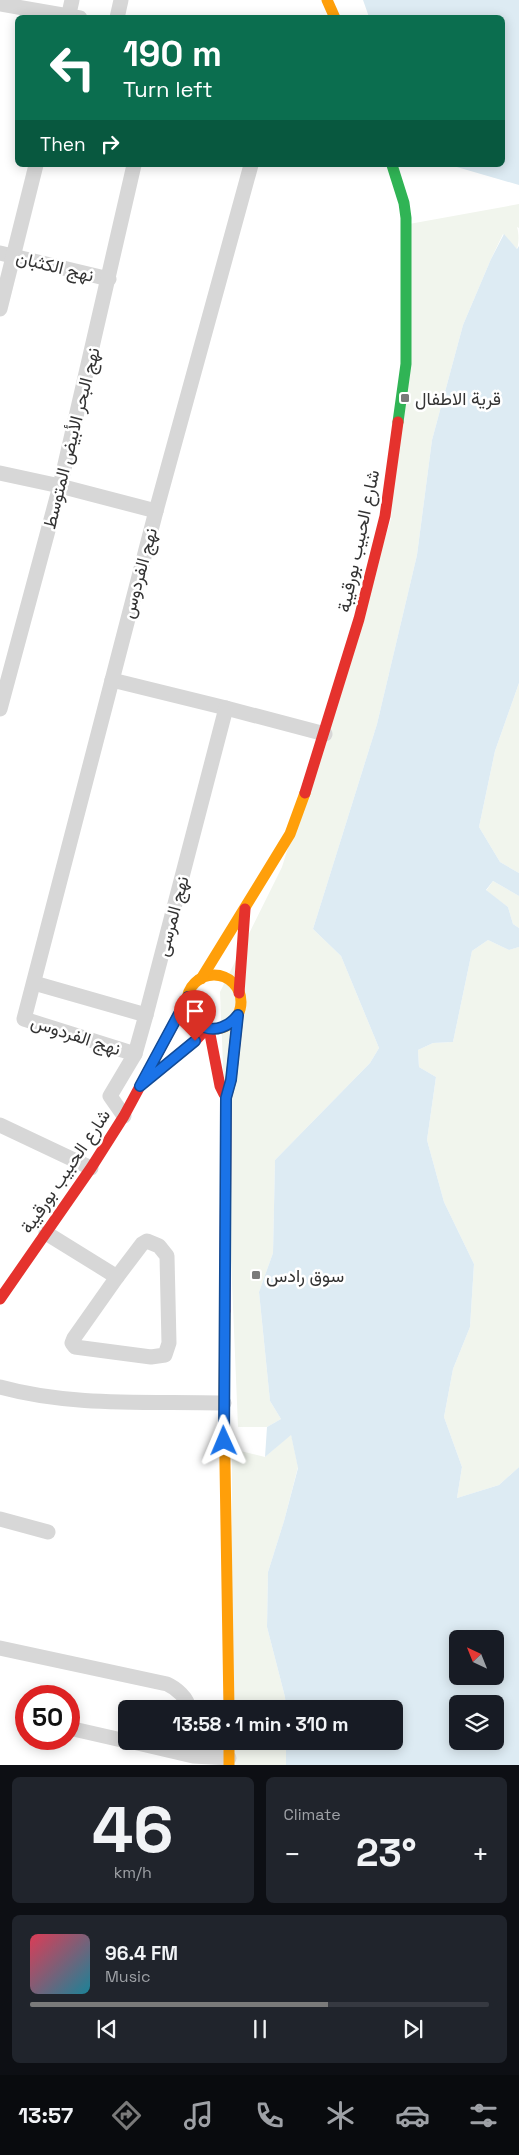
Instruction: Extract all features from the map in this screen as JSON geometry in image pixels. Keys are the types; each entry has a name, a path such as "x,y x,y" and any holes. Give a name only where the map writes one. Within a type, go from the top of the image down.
{"street":[{"path":"72,0 72,15"},
{"path":"118,15 121,0"},
{"path":"327,0 334,15"},
{"path":"1,5 60,15"},
{"path":"0,309 7,254 35,167"},
{"name":"نهج البحر الأبيض المتوسط","path":"0,709 60,486 134,167"},
{"name":"نهج الفردوس","path":"134,1054 24,1019 156,511 250,167"},
{"name":"شارع الحبيب بورقيبة","path":"201,979 290,834 325,734 359,619 385,516 406,364 406,225 404,203 393,167"},
{"name":"نهج الكثبان","path":"7,254 109,279"},
{"path":"0,473 60,486 156,511"},
{"path":"112,680 325,734"},
{"name":"نهج المرسى","path":"124,1116 110,1096 134,1054 146,1015 226,708"},
{"name":"شارع الحبيب بورقيبة","path":"239,993 246,903"},
{"path":"226,1098 220,1086 208,1029 192,1018 188,1004 188,997 195,984 201,979 216,976 223,977 236,986 241,1008 238,1015 231,1080 226,1098 224,1402 229,1700"},
{"name":"نهج الفردوس","path":"34,983 146,1015"},
{"name":"شارع الحبيب بورقيبة","path":"0,1299 91,1168 124,1116 188,997"},
{"path":"208,1029 226,1026 238,1015"},
{"name":"شارع الحبيب بورقيبة","path":"140,1086 208,1029"},
{"path":"0,1125 91,1168"},
{"path":"46,1232 116,1277"},
{"path":"148,1241 164,1250 167,1256 169,1294 169,1343 165,1355 152,1357 83,1349 74,1345 74,1338 116,1277 142,1244 148,1241"},
{"path":"0,1387 38,1397 65,1400 224,1402"},
{"path":"0,1519 48,1532"},
{"path":"0,1648 167,1684 173,1686 185,1700"},
{"path":"80,1730 118,1739"},
{"path":"195,1750 230,1761"}],"shaded area":[{"path":"363,0 519,0 519,185 457,167 505,167 505,15 368,15"},
{"path":"519,204 517,249 503,234 463,325 432,440 417,555 377,724 313,929 341,956 379,1048 370,1063 275,1160 273,1253 259,1292 270,1401 281,1419 267,1427 238,1427 220,992 282,867 391,519 409,224"},
{"path":"504,234 517,249 519,246 519,683 495,751 479,827 500,862 519,873 519,896 493,881 486,890 508,907 513,924 519,928 519,947 509,950 488,940 472,951 453,1042 433,1043 418,1050 419,1067 436,1077 427,1140 444,1202 474,1264 470,1327 453,1369 444,1417 462,1467 457,1498 499,1485 519,1467 519,1765 286,1765 286,1750 403,1750 403,1700 285,1700 267,1627 268,1572 298,1468 291,1435 265,1457 267,1427 281,1419 270,1401 259,1292 273,1253 275,1160 370,1063 379,1048 341,956 313,929 377,724 417,555 432,440 463,325 491,259"},
{"path":"519,683 519,873 500,862 479,827 495,751"},
{"path":"493,881 519,896 519,928 513,924 508,907 486,891"},
{"path":"488,940 509,950 519,947 519,1467 499,1485 457,1498 462,1467 444,1417 453,1369 470,1327 474,1264 444,1202 427,1140 436,1077 419,1067 418,1050 433,1043 453,1042 472,951"},
{"path":"291,1434 298,1467 268,1572 267,1627 285,1700 232,1700 232,1449 265,1457"},
{"path":"232,1750 286,1750 286,1765 232,1765"}],"traffic: fast":[{"path":"393,167 404,203 406,218 406,364 398,422"}],"traffic: slow":[{"path":"327,0 334,15"},
{"path":"201,979 290,834 305,793"},
{"path":"214,975 224,977 233,983 239,992 241,1002 239,1012 233,1021 224,1027 214,1029 204,1027 195,1021 189,1012 187,1002 189,992 195,983 204,977 214,975"},
{"path":"225,1311 224,1403 229,1700"},
{"path":"229,1750 229,1765"}],"traffic: jam":[{"path":"305,793 359,619 385,516 398,422"},
{"path":"239,993 245,909"},
{"path":"0,1299 91,1168 124,1116 188,997"},
{"path":"225,1311 226,1098 231,1080 238,1015"},
{"path":"151,1077 195,1041 207,1028"},
{"path":"209,1029 220,1086 224,1094"}],"place":[{"name":"قرية الاطفال","path":"405,398"},
{"name":"سوق رادس","path":"256,1275"}],"route":[{"path":"195,1041 140,1086 188,997 189,1011 192,1018 209,1029 219,1029 226,1026 233,1022 238,1015 231,1080 226,1098 224,1441"}]}
